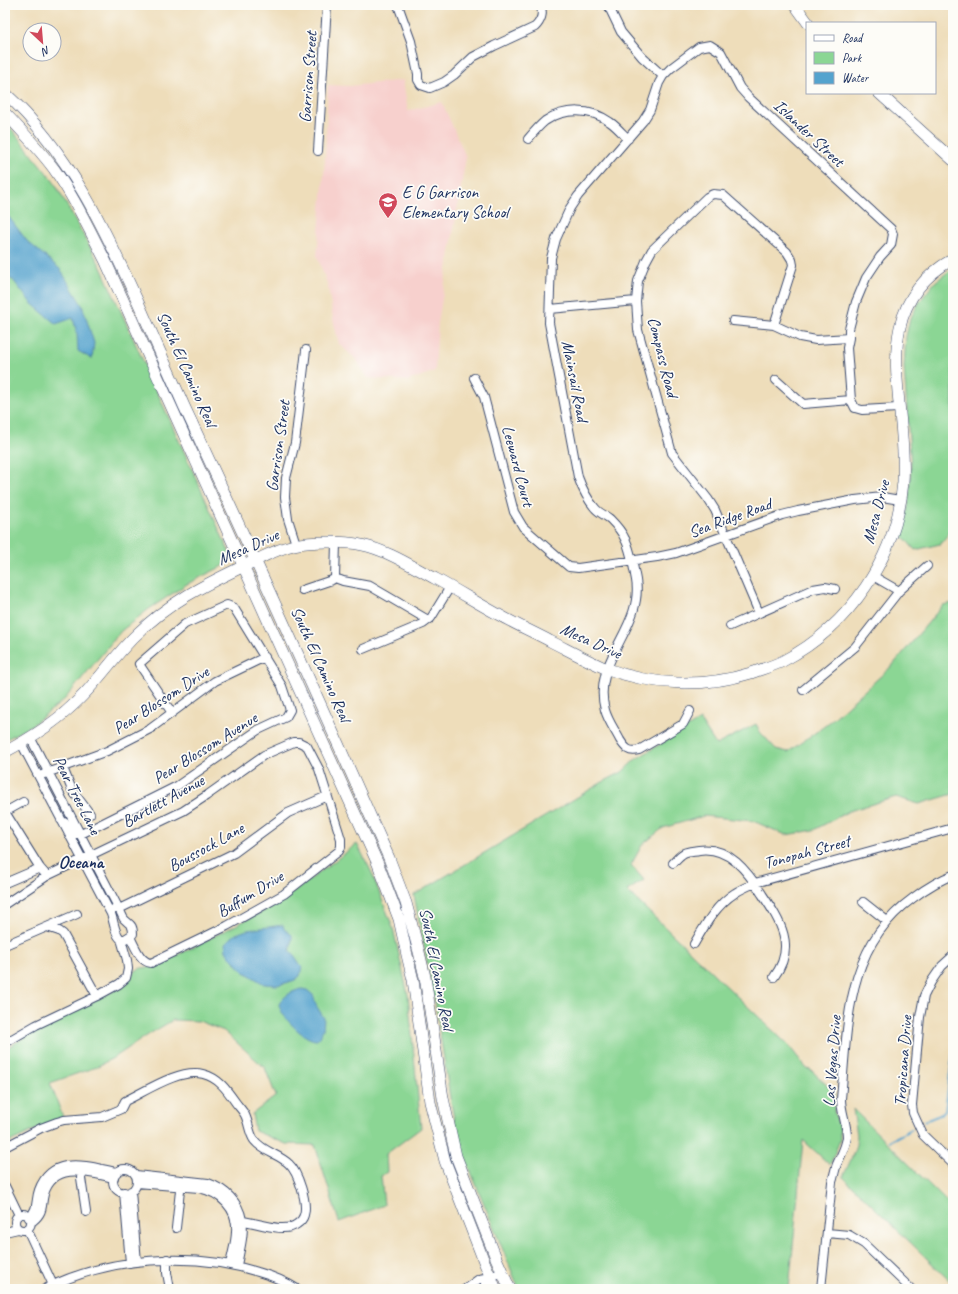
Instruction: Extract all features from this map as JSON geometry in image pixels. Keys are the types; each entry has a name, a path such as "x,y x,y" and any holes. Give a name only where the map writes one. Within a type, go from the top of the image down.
{"main road":[{"path":"795,5 807,22"},
{"name":"South El Camino Real","path":"5,93 54,146 83,192 118,257 389,858 406,903 425,977 442,1098 456,1156 510,1289"},
{"path":"880,94 953,160"},
{"name":"South El Camino Real","path":"5,113 29,137 54,169 68,191 105,260 375,857 399,919 412,980 430,1102 437,1133 445,1161 496,1289"},
{"path":"54,169 59,170 65,175 73,176"},
{"name":"Mesa Drive","path":"5,752 48,726 74,704 134,637 156,615 188,594 255,560 277,550 296,544 336,542 360,544 376,549 581,657 631,676 660,682 689,684 705,683 731,679 771,667 783,661 809,646 836,624 857,600 873,576 892,535 903,481 896,358 897,338 900,323 917,289 931,274 953,258"}],"street":[{"name":"Garrison Street","path":"318,151 328,5"},
{"path":"398,5 411,41 418,80 422,85 430,88 444,82 454,75 473,57 538,25 542,14 540,5"},
{"path":"608,5 621,32 642,57 663,76"},
{"name":"Mainsail Road","path":"690,711 683,724 634,752 625,748 605,711 603,701 603,680 607,668 633,614 638,595 632,561 625,538 611,520 596,509 583,492 578,476 549,323 551,258 556,239 570,208 578,196 628,139 650,110 663,76 671,68 699,47 710,45 714,47"},
{"name":"Islander Street","path":"714,47 721,52 740,88 748,97 891,229 893,234 891,245 880,257 866,278 856,302 849,329 849,338"},
{"path":"528,139 538,127 557,114 578,111 596,114 610,122 628,139"},
{"name":"Compass Road","path":"759,613 715,510 672,454 638,330 636,301 638,281 652,250 707,197 713,194 723,195 787,252 792,260 793,265 774,325"},
{"path":"550,309 636,301"},
{"path":"733,321 774,325 800,337 816,340 849,338 847,348 851,400 855,408 862,410 898,408"},
{"name":"Garrison Street","path":"296,544 288,519 286,478 295,443 306,350"},
{"name":"Leeward Court","path":"474,378 484,397 515,516 523,527 569,567"},
{"path":"776,380 803,404 851,400"},
{"name":"Sea Ridge Road","path":"569,567 578,568 632,561 676,553 782,515 798,511 855,500 882,497 900,500"},
{"path":"335,578 336,542"},
{"path":"803,690 855,647 899,591 927,566"},
{"path":"873,576 899,591"},
{"path":"302,590 335,578 370,586 428,620"},
{"path":"363,649 423,624 430,618 450,587"},
{"path":"730,626 813,589 825,587 835,589"},
{"name":"Pear Blossom Avenue","path":"81,834 177,786 258,730 286,717 290,710 282,686 234,608 227,605 184,624 139,664 172,713"},
{"name":"Pear Blossom Drive","path":"49,773 107,751 150,729 216,681 265,657"},
{"name":"Pear Tree Lane","path":"26,740 49,773 119,909 133,928 132,934 126,938 118,936 111,914 30,761 26,740"},
{"name":"Bartlett Avenue","path":"5,904 47,876 183,811 264,755 294,742 299,742 307,746 319,769 327,796"},
{"path":"30,761 37,765 44,774 49,773"},
{"path":"63,768 72,790 90,814"},
{"name":"Boussock Lane","path":"119,909 234,853 288,813 327,796"},
{"name":"Buffum Drive","path":"126,938 143,960 148,963 227,926 284,894 339,851 341,839 327,796"},
{"path":"23,802 5,812 40,868 47,876"},
{"path":"61,820 70,826 75,834 81,834"},
{"name":"Tonopah Street","path":"694,944 713,914 726,900 735,893 755,883 953,828"},
{"path":"672,863 685,852 704,849 716,851 735,860 748,872 776,914 784,934 784,958 774,977"},
{"path":"5,883 40,868"},
{"name":"Las Vegas Drive","path":"822,1289 832,1182 837,1165 846,1145 847,1137 841,1107 841,1099 850,1005 855,982 865,956 887,921 902,906 925,889 953,875"},
{"path":"100,894 108,900 112,908 115,910 119,909"},
{"path":"863,902 887,921"},
{"path":"5,945 77,914"},
{"path":"47,927 63,934 97,996"},
{"path":"5,1043 36,1025 97,996 119,984 126,978 128,969 126,938"},
{"name":"Tropicana Drive","path":"953,956 942,966 931,982 924,996 920,1017 912,1105 913,1113 923,1135 953,1164"},
{"path":"5,1146 41,1128 64,1120 102,1117 121,1109 125,1101 178,1075 189,1072 202,1073 221,1082 245,1115 253,1139 259,1146 290,1164 299,1180 306,1207 301,1222 295,1226 282,1228 239,1220"},
{"path":"5,1232 24,1224 34,1213 37,1206 40,1189 55,1170 69,1165 116,1175 126,1169 132,1171 136,1179 135,1188 128,1192 118,1190 114,1185 116,1175"},
{"path":"81,1168 86,1212"},
{"path":"136,1179 181,1183 208,1183 216,1186 231,1198 239,1211 242,1236 234,1265"},
{"path":"176,1228 181,1183"},
{"path":"5,1186 20,1215 25,1215 24,1224 53,1285"},
{"path":"128,1192 133,1263"},
{"path":"5,1227 24,1224"},
{"path":"827,1233 849,1236 864,1244 911,1289"},
{"path":"167,1259 167,1273 170,1289"},
{"path":"45,1289 91,1271 133,1263 167,1259 200,1260 234,1265 277,1278 297,1289"},
{"path":"465,1289 479,1279 491,1277 502,1272"},
{"path":"483,1289 491,1277"}],"shaded area":[{"name":"E G Garrison Elementary School","path":"403,80 408,111 442,102 466,157 438,323 435,371 408,381 368,378 356,359 339,344 333,319 328,286 317,256 325,160 328,85 350,86"}],"green space":[{"path":"5,121 54,182 100,265 231,556 229,563 187,584 149,609 121,631 64,700 32,725 5,740"},
{"path":"953,268 953,535 950,532 940,544 915,550 902,535 908,506 911,467 904,367 906,336 910,319 920,301 935,282"},
{"path":"953,603 953,794 919,804 896,797 849,811 814,830 786,835 753,821 704,816 663,828 642,845 631,865 644,880 627,891 789,1046 807,1069 811,1070 835,1093 834,1111 840,1130 840,1140 830,1165 803,1140 789,1289 519,1289 459,1143 450,1098 436,1008 414,895 601,783 622,772 636,759 700,720 716,745 756,724 760,732 776,749 788,752 826,725 892,666 943,605"},
{"path":"357,844 371,871 393,928 408,995 421,1128 386,1154 387,1172 381,1176 384,1205 339,1222 315,1145 286,1144 255,1131 252,1114 276,1096 265,1068 224,1031 199,1021 173,1020 115,1057 96,1067 50,1083 63,1117 5,1144 5,1049 37,1030 127,984 134,972 140,968 154,967 279,903"},
{"path":"853,1109 953,1208 953,1284 843,1177 857,1141"}],"water":[{"path":"5,212 27,241 60,269 82,305 94,343 92,359 78,351 77,334 73,318 56,324 31,303 13,280 5,277"},
{"path":"283,925 284,929 292,935 290,952 294,955 302,967 300,976 295,980 277,985 264,984 243,971 226,951 225,943 236,934 247,930"},
{"path":"302,989 307,990 313,995 317,1007 324,1018 323,1030 317,1040 306,1036 294,1027 280,1009 279,1004 286,996 292,992"}],"waterway":[{"path":"925,1121 942,1114 945,1111 953,1052"},
{"path":"889,1141 912,1129"}],"place":[{"name":"E G Garrison Elementary School","path":"388,219"}],"district":[{"name":"Oceana","path":"81,862"}]}
